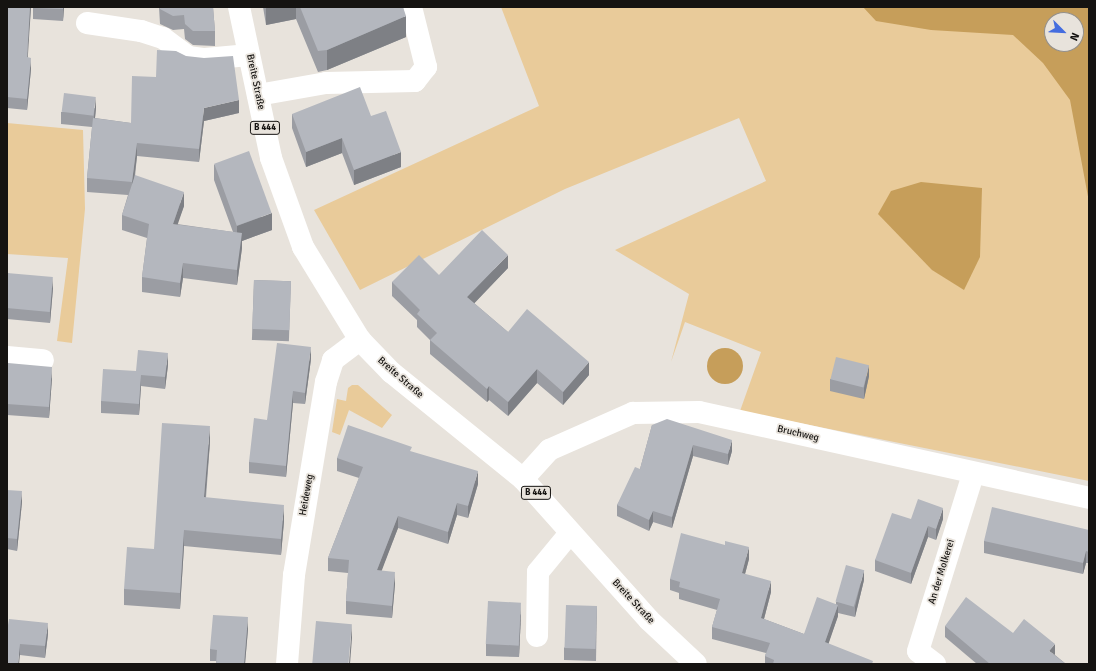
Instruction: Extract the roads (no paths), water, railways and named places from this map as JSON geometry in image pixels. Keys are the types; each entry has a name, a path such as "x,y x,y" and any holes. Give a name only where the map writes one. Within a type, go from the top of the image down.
{"street":[{"name":"Breite Straße","path":"239,7 271,158 303,247 360,340 390,372 523,479 649,620 696,664"},
{"path":"258,95 326,83 415,81 426,67 411,7"},
{"path":"87,23 141,31 163,38 188,57 205,59 249,55"},
{"name":"Heideweg","path":"287,664 294,575 326,382 333,360 360,340"},
{"path":"7,357 43,360"},
{"name":"Bruchweg","path":"523,479 549,450 633,413 699,412 974,474 1089,498"},
{"name":"An der Molkerei","path":"935,664 918,650 974,474"},
{"path":"537,636 538,572 570,533"}]}
